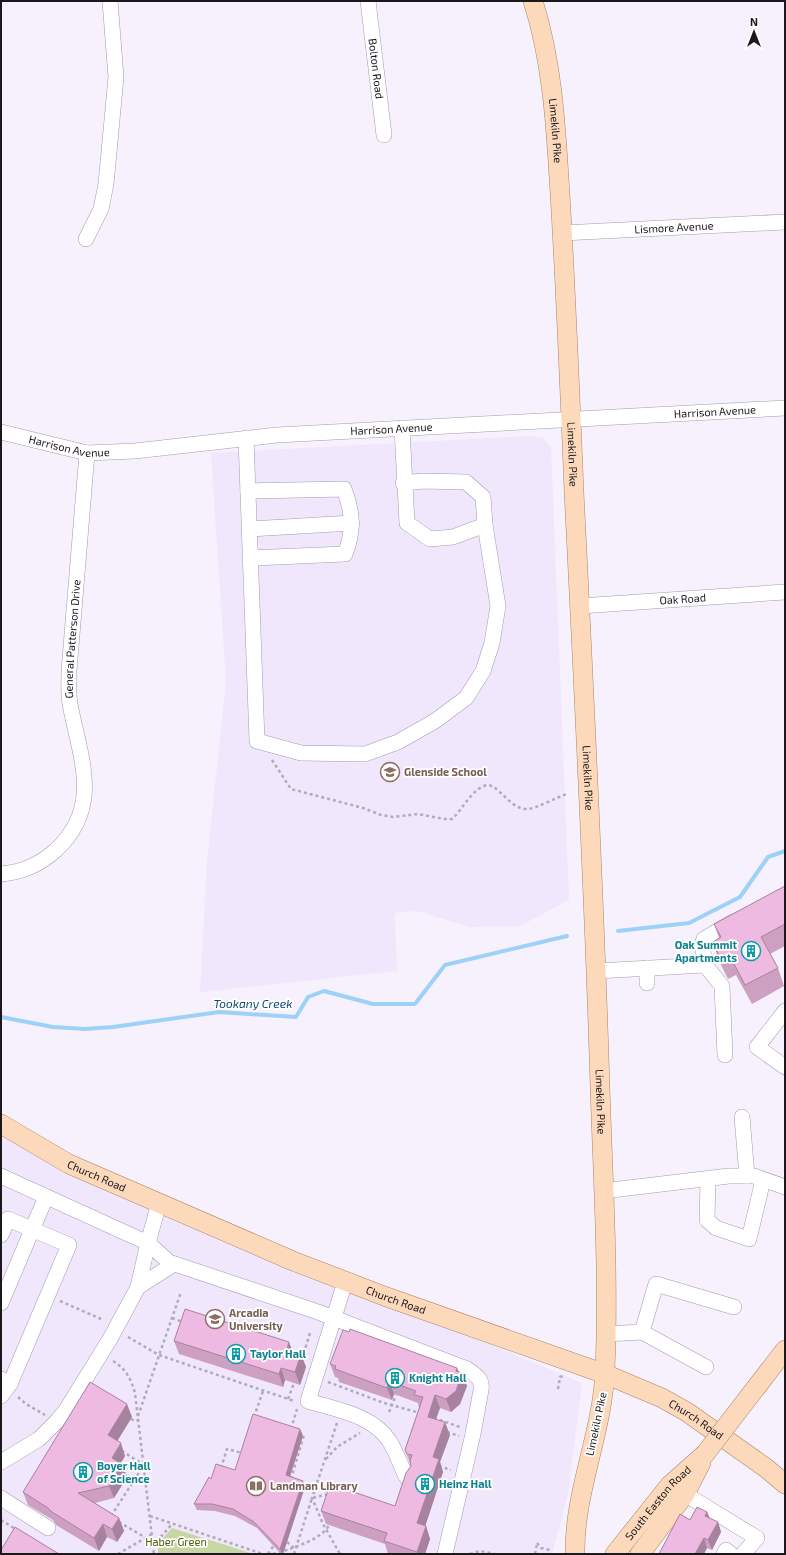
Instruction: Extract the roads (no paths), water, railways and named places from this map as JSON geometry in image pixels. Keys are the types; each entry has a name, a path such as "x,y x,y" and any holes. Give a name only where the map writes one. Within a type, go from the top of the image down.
{"main road":[{"name":"Limekiln Pike","path":"534,1 542,30 551,78 562,233 597,971 603,1191 606,1334 605,1374 602,1403 581,1498 575,1534 574,1554"},
{"name":"Church Road","path":"1,1124 69,1164 293,1261 345,1282 605,1374 662,1398 687,1412 766,1468 785,1484"},
{"name":"South Easton Road","path":"615,1554 670,1485 705,1454 785,1350"},
{"name":"South Easton Road","path":"640,1554 685,1494 705,1454"}],"street":[{"path":"86,239 101,209 106,184 116,77 110,1"},
{"name":"Bolton Road","path":"368,1 384,135"},
{"name":"Lismore Avenue","path":"562,233 785,222"},
{"name":"Harrison Avenue","path":"1,432 87,453 134,451 277,435 571,418 785,408"},
{"path":"402,428 403,483 406,523 430,539 453,538 485,525"},
{"path":"246,438 257,741 302,752 365,754 398,742 435,721 466,698 483,671 492,643 498,606 485,525 483,497 466,482 424,481 403,483"},
{"name":"General Patterson Drive","path":"1,874 25,870 49,856 68,838 75,826 82,805 86,783 70,702 68,670 87,453"},
{"path":"248,492 344,489 350,505 352,523 351,539 345,554 251,558"},
{"path":"250,529 352,523"},
{"name":"Oak Road","path":"580,606 785,592"},
{"path":"725,1055 722,986 705,965 702,944 704,939 743,917"},
{"path":"597,971 647,976 685,973 705,965"},
{"path":"785,1011 757,1047 785,1067"},
{"path":"742,1117 747,1176"},
{"path":"1,1176 148,1243 169,1262 333,1318 467,1369 478,1376 482,1384 473,1434 445,1554"},
{"path":"603,1191 747,1176 754,1176 785,1187"},
{"path":"708,1179 707,1220 716,1228 749,1239 763,1180"},
{"path":"1,1303 46,1196"},
{"path":"1,1462 39,1439 57,1421 110,1339 138,1287 159,1203"},
{"path":"1,1235 8,1219 69,1245 6,1388"},
{"path":"138,1287 174,1264"},
{"path":"345,1282 308,1401 366,1420 376,1426 390,1442 407,1478"},
{"path":"642,1332 656,1284 734,1307"},
{"path":"606,1334 642,1332 706,1367"},
{"path":"685,1494 757,1538 743,1554"},
{"path":"1,1498 48,1528"},
{"path":"724,1554 726,1550 731,1554"}],"waterway":[{"name":"Tookany Creek","path":"618,931 689,923 740,897 768,857 785,851"},
{"name":"Tookany Creek","path":"1,1017 53,1027 85,1029 113,1027 219,1012 296,1017 308,997 324,991 373,1004 415,1004 445,965 567,936"}],"place":[{"name":"Glenside School","path":"390,772"},
{"name":"Oak Summit Apartments","path":"751,951"},
{"name":"Arcadia University","path":"215,1319"},
{"name":"Taylor Hall","path":"236,1354"},
{"name":"Knight Hall","path":"395,1378"},
{"name":"Boyer Hall of Science","path":"83,1472"},
{"name":"Heinz Hall","path":"425,1484"},
{"name":"Landman Library","path":"256,1486"}],"park label":[{"name":"Haber Green","path":"176,1542"}]}
